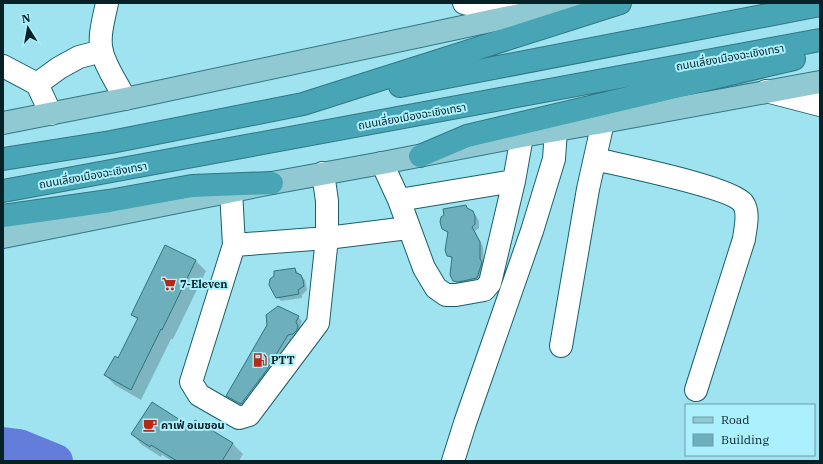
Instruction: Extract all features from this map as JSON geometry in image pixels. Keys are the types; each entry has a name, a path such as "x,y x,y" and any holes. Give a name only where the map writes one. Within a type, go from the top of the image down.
{"highway":[{"path":"303,104 620,3"},
{"path":"3,159 111,142 820,4"},
{"name":"ถนนเลี่ยงเมืองฉะเชิงเทรา","path":"3,191 820,40"},
{"path":"420,156 467,136 820,53"},
{"path":"3,216 109,201 192,186 272,182"}],"main road":[{"path":"3,123 126,99 519,16 567,4"},
{"path":"3,237 272,182 820,82"}],"street":[{"path":"107,3 101,35 102,51 106,62 126,99"},
{"path":"464,3 519,16"},
{"path":"37,84 59,68 79,57 102,51"},
{"path":"3,66 37,84 51,114"},
{"path":"766,91 820,105"},
{"path":"561,346 588,189 603,122"},
{"path":"453,461 548,181 554,159 556,130"},
{"path":"382,163 424,268 436,288 446,295 456,295 484,290 490,283 514,181 522,136"},
{"path":"595,159 660,174 717,190 736,197 743,204 747,214 744,240 696,390"},
{"path":"230,191 234,245 191,382 198,395 239,418 249,415 318,323 327,238 327,201 323,173"},
{"path":"398,200 514,181"},
{"path":"234,245 327,238 408,228"}],"building":[{"path":"466,205 467,208 473,211 475,216 475,224 472,227 480,242 480,259 482,262 477,278 458,282 453,281 450,275 452,257 447,256 445,250 448,232 442,229 440,222 441,217 444,215 443,209"},
{"path":"165,245 196,260 131,390 104,375 115,356 118,358 138,318 131,315"},
{"path":"295,268 296,273 301,275 304,286 298,290 299,294 276,298 269,285 270,279 274,276 274,271"},
{"path":"278,306 299,316 296,322 298,326 297,330 293,334 288,335 266,371 241,404 226,396 267,325 266,315"},
{"path":"152,402 191,427 195,420 233,443 222,461 177,461 151,445 150,447 131,434"}],"waterway":[{"path":"3,444 19,446 56,461"}],"place":[{"name":"7-Eleven","path":"169,284"},
{"name":"PTT","path":"260,360"},
{"name":"คาเฟ่ อเมซอน","path":"150,425"}]}
